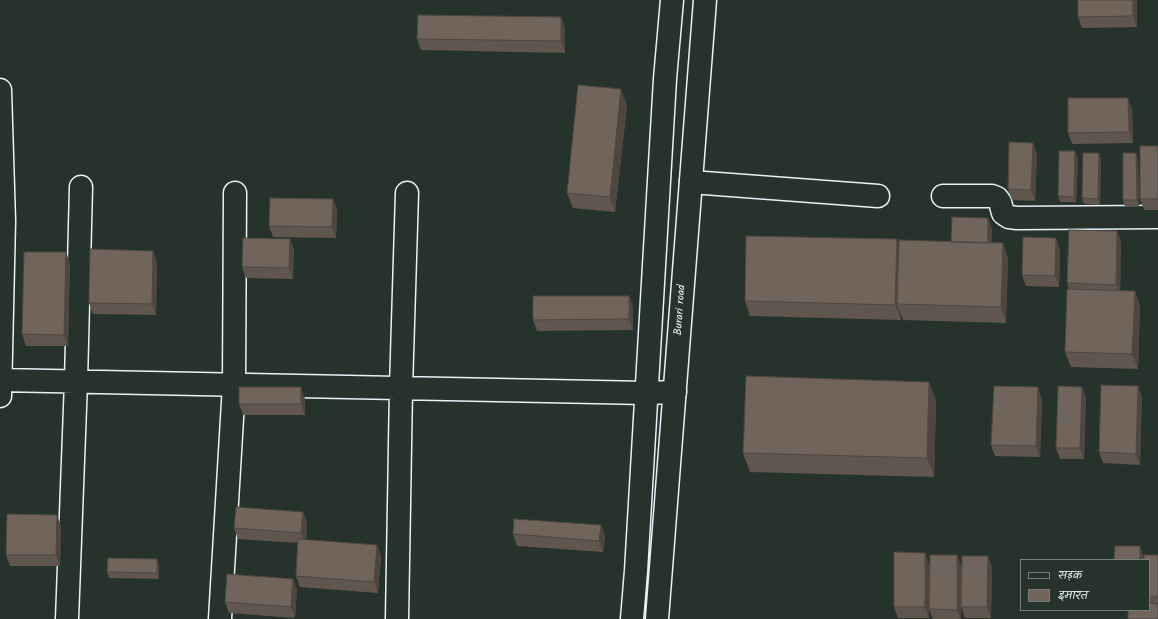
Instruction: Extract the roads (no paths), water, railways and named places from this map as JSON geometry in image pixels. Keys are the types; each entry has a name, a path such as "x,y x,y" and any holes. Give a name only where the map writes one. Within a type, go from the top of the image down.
{"street":[{"path":"632,619 665,79 672,0"},
{"name":"Burari road","path":"657,619 705,0"},
{"path":"0,90 1,192 4,222 0,385 76,381 646,393 675,392"},
{"path":"691,182 878,196"},
{"path":"67,619 76,381 81,187"},
{"path":"220,619 234,385 235,193"},
{"path":"397,619 401,388 408,193"},
{"path":"943,196 992,196 997,198 1000,202 1004,213 1009,217 1017,218 1158,217"}]}
